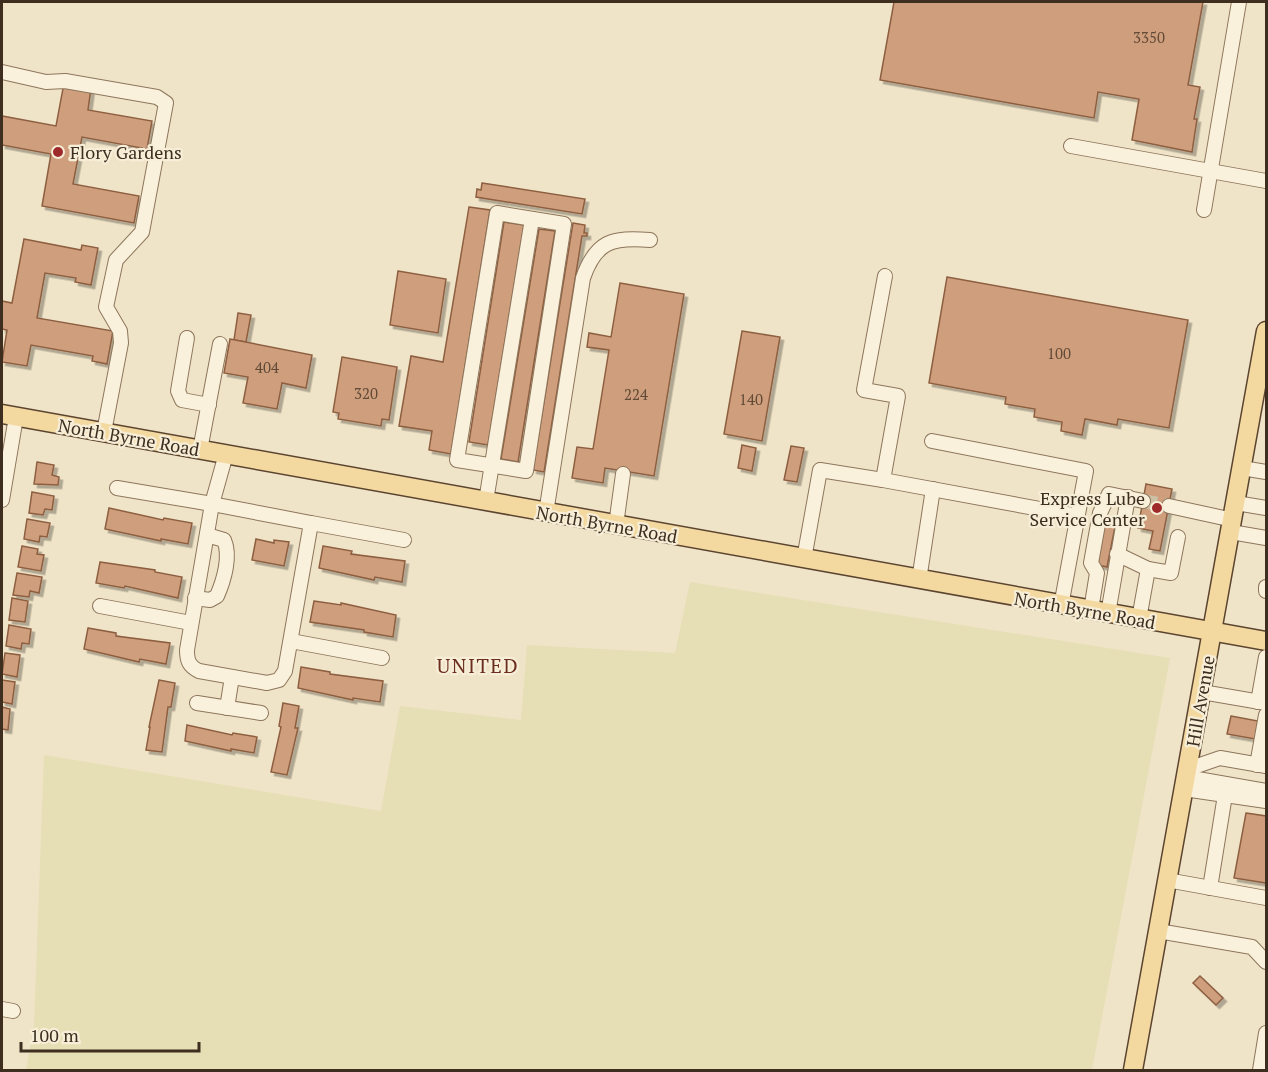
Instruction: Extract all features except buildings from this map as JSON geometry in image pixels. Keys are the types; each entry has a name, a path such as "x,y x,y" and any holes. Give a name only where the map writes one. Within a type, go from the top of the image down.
{"main road":[{"name":"Hill Avenue","path":"1133,1071 1242,468 1261,397 1266,331"},
{"name":"North Byrne Road","path":"9,415 1061,606 1266,641"}],"street":[{"path":"1204,210 1239,2"},
{"path":"2,72 46,82 65,81 157,97 166,103 142,232 116,260 106,308 120,331 121,343 104,432"},
{"path":"1071,146 1266,181"},
{"path":"497,213 532,219 564,224 526,471 458,460 497,213"},
{"path":"486,501 532,219"},
{"path":"546,513 583,278 590,258 600,248 613,242 627,238 650,240"},
{"path":"883,480 898,396 864,390 885,276"},
{"path":"187,338 178,392 182,400 209,405"},
{"path":"200,450 220,344"},
{"path":"2,500 9,415"},
{"path":"932,441 1086,471 1061,606"},
{"path":"226,454 212,504 191,622 187,659 192,668 267,683 279,680 285,670 291,641 311,523"},
{"path":"1242,468 1266,472"},
{"path":"804,559 820,470 1078,516"},
{"path":"616,525 623,474"},
{"path":"117,488 404,540"},
{"path":"919,580 933,489"},
{"path":"1100,612 1096,573 1091,563 1100,513 1108,494 1143,501"},
{"path":"1100,612 1117,554 1128,497"},
{"path":"1169,506 1233,518 1266,538"},
{"path":"1233,518 1266,508"},
{"path":"195,598 210,600 217,596 222,587 227,548 224,540 207,535"},
{"path":"1117,554 1148,568 1171,573 1178,537"},
{"path":"1139,620 1148,568"},
{"path":"100,606 191,622"},
{"path":"291,641 382,658"},
{"path":"1202,692 1262,703 1266,657"},
{"path":"227,708 232,677"},
{"path":"197,703 261,713"},
{"path":"1186,778 1220,758 1262,766 1266,719"},
{"path":"1186,778 1266,791"},
{"path":"1186,778 1225,795 1266,801"},
{"path":"1210,888 1225,795"},
{"path":"1167,880 1266,898"},
{"path":"1158,931 1252,947 1266,962"},
{"path":"1260,1071 1266,1033"}],"shaded area":[{"path":"690,582 1170,658 1092,1070 26,1070 34,1025 44,755 381,811 400,706 521,720 527,645 675,653"}],"tunnel":[{"path":"1143,501 1169,506"}],"place":[{"name":"Flory Gardens","path":"58,152"},
{"name":"Express Lube Service Center","path":"1157,508"}],"district":[{"name":"UNITED","path":"478,665"}]}
